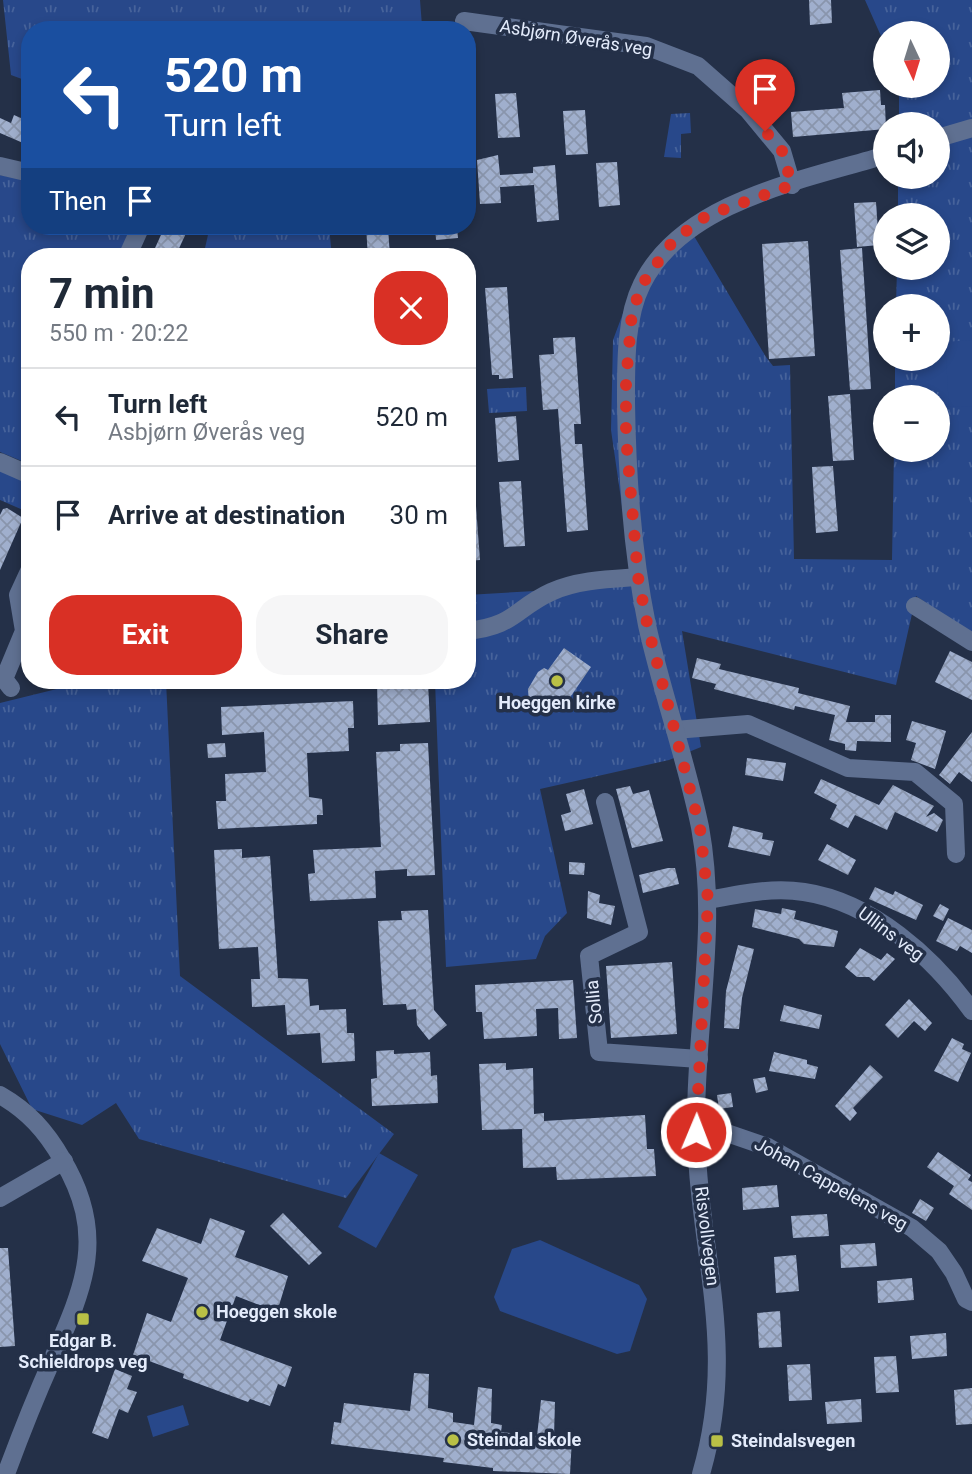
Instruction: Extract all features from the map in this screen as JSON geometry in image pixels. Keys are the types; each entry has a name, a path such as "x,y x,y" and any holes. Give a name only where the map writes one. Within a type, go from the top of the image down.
{"street":[{"name":"Asbjørn Øverås veg","path":"476,23 646,46 698,66 748,110 782,151 792,185"},
{"path":"950,134 972,128"},
{"name":"Risvollvegen","path":"701,1474 715,1416 719,1360 714,1286 696,1132 708,900 700,828 638,577 628,482 626,381 632,312 643,283 673,241 706,216 873,159"},
{"path":"0,166 21,171"},
{"path":"0,462 21,471"},
{"path":"476,629 506,623 550,592 579,583 638,577"},
{"path":"21,588 18,595 21,613"},
{"path":"915,606 972,642"},
{"path":"11,688 4,679 21,638"},
{"path":"675,730 748,724 849,768 915,772 954,804 956,854"},
{"name":"Sollia","path":"605,802 639,932 589,956 599,1052 699,1059"},
{"name":"Ullins veg","path":"708,900 754,892 802,891 860,908 907,943 956,988 972,1011"},
{"path":"0,1095 24,1109 48,1135 64,1161 83,1208 88,1237 87,1266 81,1293 6,1474"},
{"name":"Johan Cappelens veg","path":"696,1132 724,1132 768,1147 912,1228 939,1251 954,1273 966,1299 972,1302"},
{"path":"0,1198 64,1161"}],"green space":[{"path":"3,0 420,0 422,21 21,21 21,79 11,75"},
{"path":"865,0 972,0 972,634 916,596 896,685 682,631 701,747 669,760 540,789 567,913 545,936 536,959 446,967 435,689 476,689 476,594 553,590 632,575 611,430 613,340 635,281 691,231 766,357 773,366 790,365 794,559 892,560 894,462 950,462 950,385 895,385 895,371 950,371 950,294 896,294 897,280 950,280 950,203 898,203 898,189 950,189 950,112 899,112 899,98 950,98 950,21 874,21"},
{"path":"690,113 691,133 681,134 681,158 664,157 671,114"},
{"path":"0,175 21,179 21,235 128,235 122,248 21,248 21,461 0,452"},
{"path":"208,235 330,235 331,248 205,248"},
{"path":"972,340 972,406 950,407 947,371 950,371 950,342"},
{"path":"526,387 527,411 489,413 487,389"},
{"path":"0,469 21,478 21,509 0,500"},
{"path":"57,689 166,689 180,976 394,1134 346,1198 139,1139 116,1103 82,1125 32,1109 0,1044 0,703"},
{"path":"379,1153 418,1175 376,1248 338,1227"},
{"path":"540,1240 639,1285 647,1299 630,1351 617,1354 500,1311 494,1297 512,1249"},
{"path":"183,1405 189,1425 153,1437 147,1416"}],"building":[{"path":"809,0 831,0 832,23 810,25"},
{"path":"873,91 873,98 881,98 885,112 873,112 873,130 793,137 791,112 844,108 842,93"},
{"path":"516,93 520,137 498,138 495,94"},
{"path":"585,110 588,154 566,155 563,111"},
{"path":"14,115 21,118 21,142 0,133 0,118 11,123"},
{"path":"498,155 500,175 533,173 533,167 555,165 559,220 537,222 534,185 500,187 501,203 480,204 477,160"},
{"path":"617,162 620,205 599,207 596,163"},
{"path":"876,202 873,203 873,246 857,247 854,203"},
{"path":"161,235 185,235 179,248 155,248"},
{"path":"367,235 389,235 389,248 367,248"},
{"path":"436,235 458,235 458,238 436,240"},
{"path":"808,241 815,356 769,359 762,244"},
{"path":"862,248 871,389 850,390 840,250"},
{"path":"507,287 513,378 499,379 499,375 492,375 485,288"},
{"path":"575,337 581,424 574,424 575,444 582,444 588,530 567,532 558,409 543,410 539,355 554,354 553,338"},
{"path":"850,394 854,460 833,461 828,396"},
{"path":"516,416 519,460 498,462 495,418"},
{"path":"833,466 838,531 816,533 812,467"},
{"path":"521,481 525,546 504,547 499,482"},
{"path":"476,506 480,560 476,560"},
{"path":"7,508 21,517 21,523 0,570 0,515 3,509"},
{"name":"Hoeggen kirke","path":"564,648 591,667 564,706 556,712 553,710 550,715 542,715 529,704 528,689 538,672 544,668 548,670"},
{"path":"950,651 972,662 972,700 935,682"},
{"path":"697,658 721,664 719,669 799,688 798,693 850,706 846,722 875,722 875,715 891,715 891,742 857,741 856,751 845,750 845,744 829,740 835,715 795,706 794,710 714,689 716,684 692,678"},
{"path":"377,689 428,689 430,722 378,725"},
{"path":"353,701 354,728 348,728 349,751 307,753 309,797 322,799 323,815 317,815 317,824 218,829 216,801 226,801 225,774 266,772 264,732 222,735 221,707"},
{"path":"912,721 946,731 935,769 911,760 916,743 906,740"},
{"path":"972,732 972,782 959,772 950,784 939,775"},
{"path":"225,743 226,757 208,758 207,744"},
{"path":"428,743 435,875 407,876 407,869 375,871 376,898 310,901 308,874 315,873 313,850 381,847 376,752 400,751 400,744"},
{"path":"747,758 786,763 783,781 745,775"},
{"path":"821,779 879,805 893,785 934,806 926,817 934,813 943,820 937,832 895,812 887,830 855,815 848,828 830,819 837,805 814,793"},
{"path":"630,786 633,794 649,790 663,841 632,848 616,789"},
{"path":"584,789 593,824 565,831 561,815 571,812 566,794"},
{"path":"733,826 763,833 762,839 774,841 770,856 728,847"},
{"path":"827,844 856,860 848,875 818,860"},
{"path":"242,849 242,858 270,856 278,978 308,979 310,1006 319,1005 319,1010 346,1009 347,1033 354,1033 355,1061 322,1063 320,1033 287,1035 285,1005 252,1007 251,979 260,979 258,947 219,949 214,850"},
{"path":"569,862 585,863 584,875 569,874"},
{"path":"675,868 679,884 643,893 639,875"},
{"path":"875,887 893,895 895,891 923,905 916,920 869,899"},
{"path":"588,891 600,895 599,903 615,906 611,925 587,918"},
{"path":"940,904 949,909 943,921 933,916"},
{"path":"782,908 796,911 794,919 838,931 834,947 804,944 799,939 752,927 755,909 781,914"},
{"path":"428,910 434,1010 447,1025 429,1040 417,1025 416,1009 407,1010 406,1004 383,1005 378,921 402,920 401,911"},
{"path":"948,918 972,930 972,953 960,946 957,951 936,941"},
{"path":"738,945 754,949 742,998 739,1029 724,1028 726,991"},
{"path":"860,948 881,960 887,953 895,959 874,981 869,977 857,977 845,967"},
{"path":"672,962 677,1034 611,1038 606,966"},
{"path":"573,980 577,1038 559,1039 558,1008 536,1009 537,1036 484,1039 482,1012 476,1012 475,985"},
{"path":"909,999 932,1023 925,1031 914,1021 898,1038 885,1025"},
{"path":"784,1005 822,1015 819,1029 780,1021"},
{"path":"952,1038 964,1044 962,1049 971,1053 958,1082 934,1071"},
{"path":"394,1050 394,1054 430,1052 431,1076 437,1075 438,1103 372,1106 371,1079 377,1078 376,1051"},
{"path":"774,1052 807,1060 807,1064 818,1067 815,1079 769,1071"},
{"path":"506,1063 506,1070 533,1068 534,1114 544,1113 544,1121 645,1115 647,1149 654,1149 656,1176 557,1180 556,1167 523,1168 522,1129 482,1130 479,1064"},
{"path":"870,1065 883,1077 853,1108 857,1113 850,1121 835,1106"},
{"path":"765,1077 768,1090 756,1093 753,1079"},
{"path":"731,1093 733,1107 719,1109 717,1095"},
{"path":"938,1152 971,1175 968,1180 972,1182 972,1210 949,1194 954,1186 927,1167"},
{"path":"777,1185 779,1207 743,1210 742,1188"},
{"path":"920,1199 934,1208 926,1221 912,1213"},
{"path":"283,1213 322,1253 309,1265 270,1226"},
{"path":"827,1214 829,1236 793,1238 791,1216"},
{"path":"210,1218 245,1231 235,1257 288,1276 277,1312 236,1296 220,1340 292,1367 285,1387 278,1384 270,1406 250,1399 248,1402 183,1378 184,1374 133,1355 147,1313 171,1322 188,1278 142,1261 157,1228 201,1244"},
{"path":"875,1243 877,1266 841,1268 840,1245"},
{"path":"0,1248 8,1248 15,1346 0,1347"},
{"path":"796,1255 799,1291 776,1293 774,1257"},
{"path":"912,1278 914,1300 878,1303 877,1281"},
{"path":"780,1311 782,1347 759,1348 757,1313"},
{"path":"946,1333 947,1356 912,1359 910,1336"},
{"path":"896,1356 899,1392 876,1393 874,1357"},
{"path":"810,1364 812,1400 789,1401 787,1365"},
{"path":"115,1369 132,1376 127,1389 137,1392 128,1413 119,1409 108,1439 92,1433"},
{"path":"414,1373 429,1374 428,1408 453,1413 453,1422 474,1425 478,1387 492,1389 491,1423 502,1425 501,1432 537,1436 541,1400 555,1402 554,1436 572,1438 570,1474 493,1471 493,1468 443,1462 444,1458 331,1444 334,1422 341,1423 344,1403 410,1411"},
{"path":"972,1388 972,1424 956,1425 954,1390"},
{"path":"861,1399 862,1422 827,1424 825,1402"}],"place":[{"name":"Hoeggen kirke","path":"557,681"},
{"name":"Hoeggen skole","path":"202,1312"},
{"name":"Edgar B. Schieldrops veg","path":"83,1319"},
{"name":"Steindal skole","path":"453,1440"},
{"name":"Steindalsvegen","path":"717,1441"}],"route":[{"path":"696,1132 708,900 700,828 648,628 638,577 628,482 626,381 632,312 643,283 673,241 706,216 792,185 782,151 765,131"}]}
